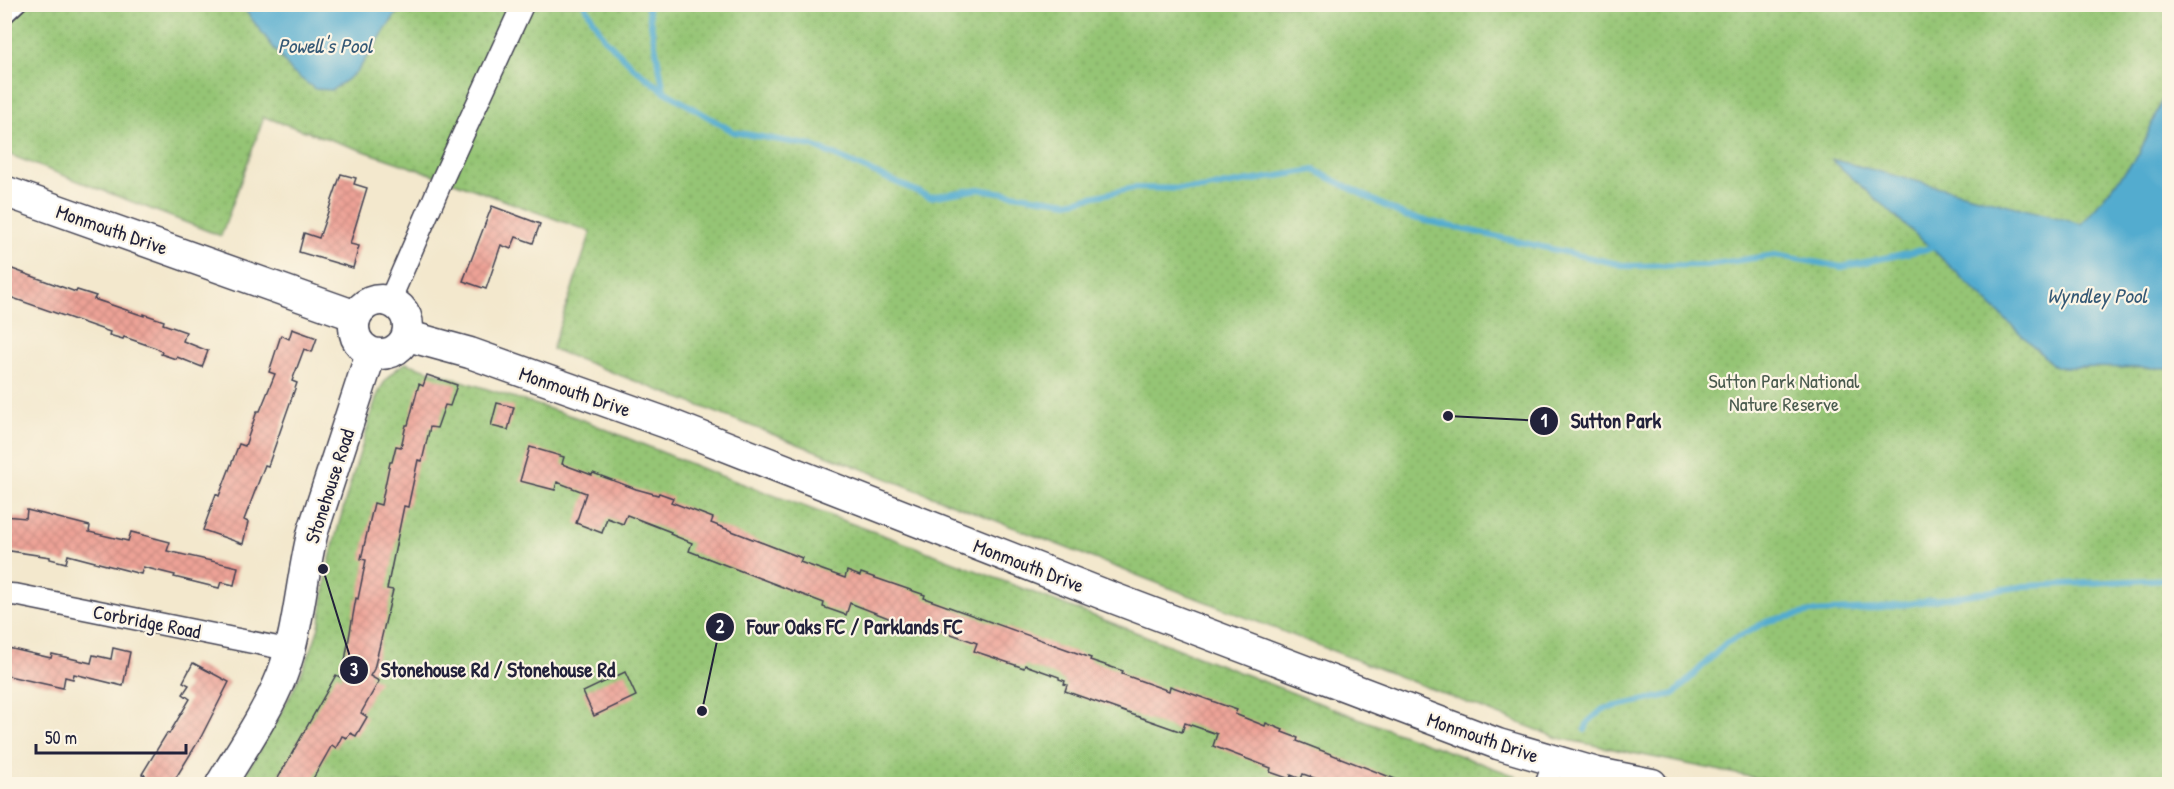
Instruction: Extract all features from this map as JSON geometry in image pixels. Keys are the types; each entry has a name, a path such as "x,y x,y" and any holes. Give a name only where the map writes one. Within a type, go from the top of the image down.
{"street":[{"path":"390,300 523,4"},
{"name":"Monmouth Drive","path":"4,191 356,316"},
{"path":"374,300 390,300 405,312 409,322 408,336 399,349 393,352 371,353 359,344 353,330 356,316 363,306 374,300"},
{"name":"Monmouth Drive","path":"408,336 470,353 664,422 1487,740 1550,773 1652,784"},
{"name":"Stonehouse Road","path":"221,784 281,676 290,650 305,561 313,531 371,353"},
{"name":"Corbridge Road","path":"4,594 290,650"}],"lane":[{"path":"4,20 21,4"}],"green space":[{"name":"Sutton Park National Nature Reserve","path":"4,5 2169,5 2169,784 1786,784 1558,738 552,349 591,232 443,178 264,117 221,236 5,153"},
{"path":"406,363 578,418 713,473 910,545 1363,720 1516,776 1520,784 240,784 283,709 311,651 320,622 327,571 333,547 373,406 388,377"}],"water":[{"name":"Powell's Pool","path":"241,5 402,5 357,72 332,90 315,89 292,72"},
{"name":"Wyndley Pool","path":"2169,83 2169,368 2055,367 1931,248 1831,159 2082,224 2139,154"}],"building":[{"path":"341,174 356,178 354,184 367,188 350,244 359,246 353,268 299,252 304,233 319,238"},
{"path":"492,206 540,224 533,243 516,237 511,249 501,245 486,289 463,281"},
{"path":"4,266 76,292 77,290 96,296 94,299 164,321 163,324 186,332 183,341 208,351 202,367 177,357 176,359 161,354 162,352 156,348 124,337 123,339 109,335 110,332 4,295"},
{"path":"292,329 317,338 312,352 304,349 292,381 297,383 268,466 265,465 244,520 248,522 243,544 203,530 216,494 219,496 239,444 245,446 257,411 260,411 275,374 269,372 281,335 289,339"},
{"path":"427,375 457,385 450,406 445,405 437,428 430,427 422,461 418,460 408,507 404,506 387,589 393,590 374,669 370,676 379,681 361,713 367,717 356,736 350,733 347,738 342,736 336,748 332,745 310,784 285,784 277,780 336,675 342,678 356,598 358,599 366,560 361,559 374,503 381,505 390,462 392,462 396,446 401,447 419,384 423,386"},
{"path":"497,403 514,407 508,430 491,426"},
{"path":"530,447 564,457 562,464 592,475 593,473 636,489 673,498 671,502 713,518 711,523 802,558 800,562 845,578 847,571 860,576 861,573 925,595 924,598 1091,658 1090,660 1123,671 1122,674 1169,691 1170,686 1237,710 1235,714 1265,726 1266,723 1283,730 1282,732 1298,738 1297,741 1408,784 1331,784 1303,774 1301,779 1291,775 1290,779 1270,772 1271,768 1213,746 1217,734 1185,723 1182,732 1065,691 1067,685 1059,677 974,651 977,643 934,628 932,635 850,603 846,615 823,607 824,603 689,551 692,543 627,515 623,524 607,518 602,533 576,523 586,493 557,482 555,490 520,481"},
{"path":"27,510 90,526 89,532 128,541 131,532 170,542 167,551 238,567 234,585 221,582 219,588 143,567 141,574 68,555 66,563 50,559 50,557 4,550 4,516 26,518"},
{"path":"4,647 51,658 52,654 91,663 93,655 111,659 113,648 130,652 123,686 74,674 73,679 65,677 63,688 4,675"},
{"path":"193,663 229,682 201,737 172,784 139,784 145,775 142,774 190,699 183,694 189,685 183,682"},
{"path":"625,672 636,696 594,716 583,692"}],"waterway":[{"path":"584,4 604,38 634,68 664,91"},
{"path":"647,4 664,91 734,132 813,146 930,197 978,189 1068,202 1134,188 1201,189 1314,170 1405,216 1627,266 1707,265 1775,255 1842,267 1931,248"},
{"path":"1585,730 1588,722 1603,709 1674,694 1726,643 1768,621 1811,612 1874,609 2025,586 2170,579"}],"place":[{"name":"Sutton Park","path":"1448,416"},
{"name":"Stonehouse Rd / Stonehouse Rd","path":"323,569"},
{"name":"Four Oaks FC / Parklands FC","path":"702,711"}]}
